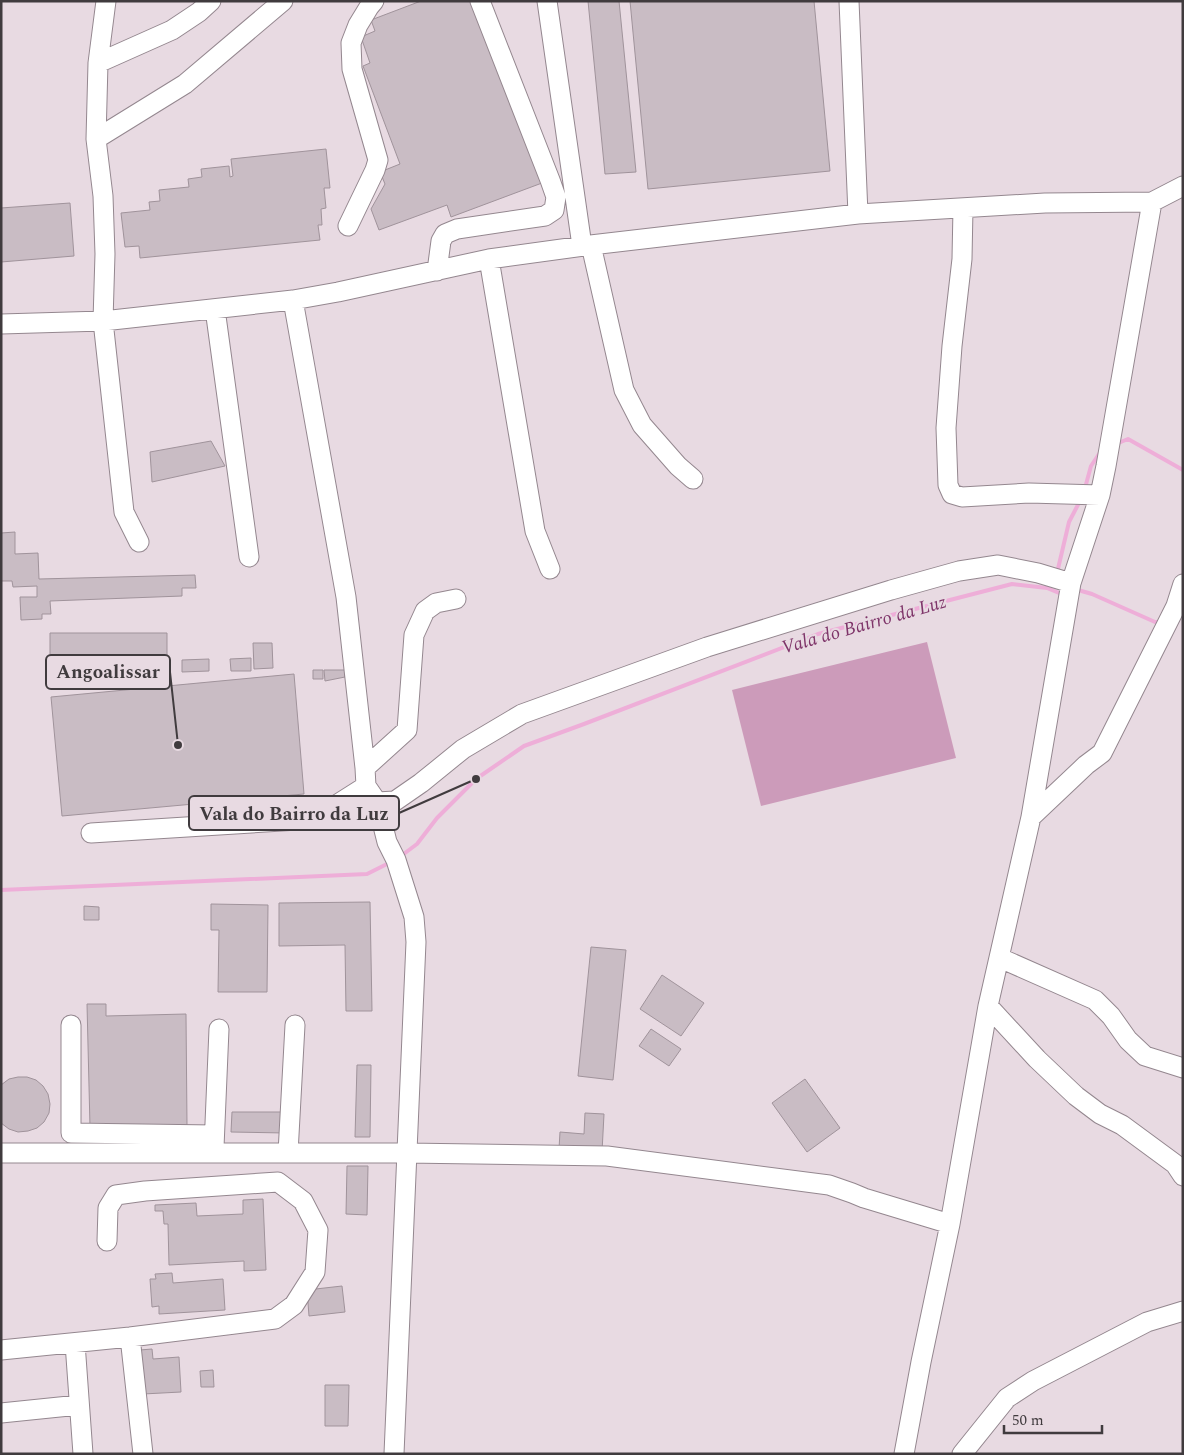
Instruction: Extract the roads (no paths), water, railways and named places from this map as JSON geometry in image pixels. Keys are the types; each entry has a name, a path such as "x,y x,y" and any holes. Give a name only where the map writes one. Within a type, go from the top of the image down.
{"street":[{"path":"106,1 98,63 96,139 103,196 105,254 104,321 124,512 139,542"},
{"path":"98,63 172,30 199,12 211,1"},
{"path":"96,139 185,84 283,1"},
{"path":"348,226 378,160 352,69 351,43 358,25 368,7 374,1"},
{"path":"437,270 441,241 445,234 457,229 545,216 554,210 556,197 550,180 480,1"},
{"path":"547,1 587,245 624,390 642,425 678,466 693,479"},
{"path":"849,1 858,214"},
{"path":"1,324 104,321 293,300 489,259 587,245 858,214 1045,203 1152,202 1183,186"},
{"path":"904,1454 950,1224 988,1006 1031,816 1071,583 1100,496 1152,202"},
{"path":"963,208 962,259 946,428 948,485 952,494 962,497 1029,493 1100,496"},
{"path":"489,259 535,531 550,569"},
{"path":"293,300 346,597 365,777 377,802 388,842 396,860 414,917 416,942 394,1454"},
{"path":"215,309 248,557"},
{"path":"377,802 395,802 463,749 522,714 707,647 959,571 998,565 1038,573 1071,583"},
{"path":"1031,816 1086,765 1102,753 1176,606 1183,584"},
{"path":"91,833 314,819 365,777 407,730 414,635 425,611 436,603 456,599"},
{"path":"1000,958 1095,1000 1111,1016 1128,1040 1145,1056 1183,1068"},
{"path":"988,1006 1037,1059 1076,1096 1100,1114 1122,1125 1175,1164 1183,1176"},
{"path":"288,1153 295,1025"},
{"path":"71,1026 71,1133 214,1144 288,1153 607,1156 829,1185 864,1198 950,1224"},
{"path":"214,1144 219,1029"},
{"path":"1,1153 214,1144"},
{"path":"1,1350 130,1337 275,1318 294,1305 315,1272 318,1230 303,1201 278,1182 145,1191 116,1195 108,1208 107,1241"},
{"path":"962,1454 1007,1398 1033,1381 1147,1322 1183,1311"},
{"path":"130,1337 143,1454"},
{"path":"75,1343 83,1454"},
{"path":"1,1413 79,1405"}],"waterway":[{"path":"1116,444 1128,439 1183,470"},
{"path":"1085,488 1091,466 1101,451"},
{"path":"1057,573 1069,522 1081,499"},
{"name":"Vala do Bairro da Luz","path":"401,856 417,844 437,818 476,779 524,746 818,634 1012,584 1047,588 1051,583"},
{"path":"1047,588 1064,595"},
{"path":"1075,593 1078,590 1092,594 1155,622 1161,622"},
{"name":"Vala do Bairro da Luz","path":"1,890 367,874 391,862"}],"place":[{"name":"Angoalissar","path":"178,745"},
{"name":"Vala do Bairro da Luz","path":"476,779"}]}
